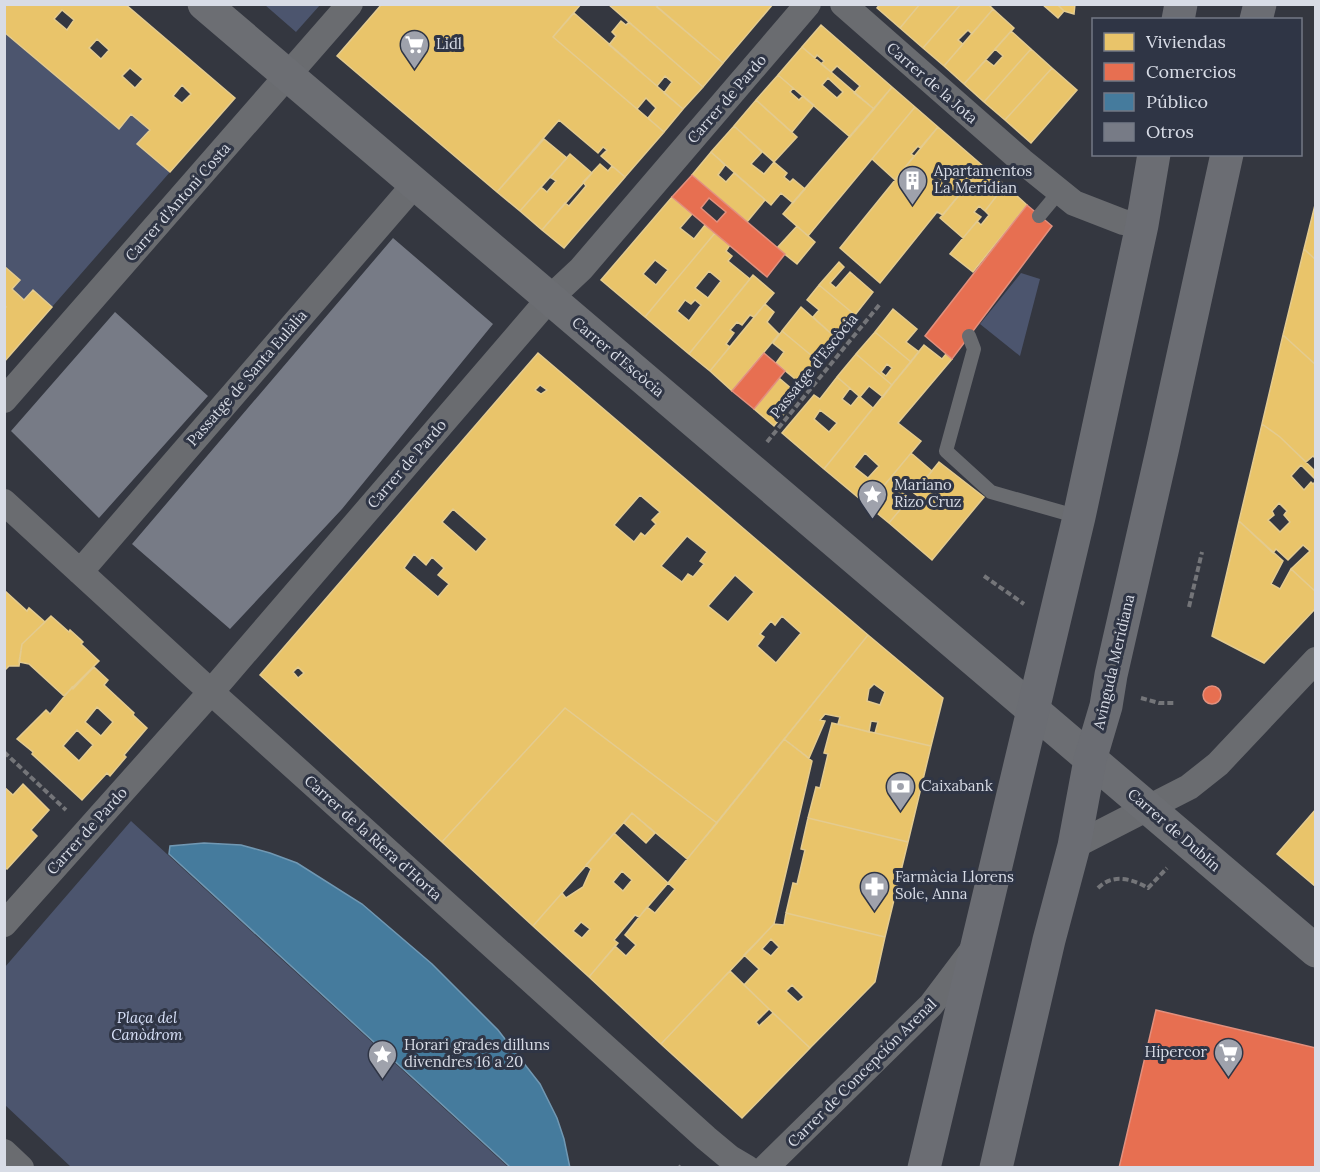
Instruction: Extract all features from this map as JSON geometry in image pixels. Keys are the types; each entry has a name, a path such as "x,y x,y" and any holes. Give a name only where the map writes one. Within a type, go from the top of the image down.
{"main road":[{"name":"Carrer d'Escòcia","path":"204,4 1032,709"},
{"path":"924,1167 1079,516 1142,225 1154,156"},
{"name":"Avinguda Meridiana","path":"996,1167 1049,940 1074,846 1090,760 1106,706 1227,156"},
{"name":"Carrer de Dublín","path":"1032,709 1316,951"}],"street":[{"name":"Carrer d'Antoni Costa","path":"4,400 350,4"},
{"name":"Carrer de Pardo","path":"4,924 211,692 549,299 581,269 808,4"},
{"name":"Carrer de la Jota","path":"843,4 1066,198"},
{"name":"Passatge de Santa Eulàlia","path":"80,572 415,184"},
{"path":"1066,198 1124,222 1142,225"},
{"name":"Carrer de la Riera d'Horta","path":"4,502 211,692 706,1138 730,1158 747,1167"},
{"path":"1074,846 1190,787 1218,764 1316,660"},
{"name":"Carrer de Concepción Arenal","path":"765,1167 931,1005 976,946"},
{"path":"4,1152 21,1167"}],"lane":[{"path":"1040,216 1066,198"},
{"path":"969,336 975,349 946,451 991,492 1079,516"}],"path":[{"name":"Passatge d'Escòcia","path":"767,442 880,304"},
{"path":"1189,607 1202,552"},
{"path":"984,576 1027,606"},
{"name":"Avinguda Meridiana","path":"1138,697 1159,703 1176,703"},
{"path":"4,752 74,817"},
{"path":"1148,888 1167,869"}],"green space":[{"path":"265,5 320,5 296,32"},
{"path":"5,32 131,114 150,130 137,144 170,172 52,307 33,290 24,300 12,289 20,280 5,266"},
{"path":"1021,273 1040,279 1020,356 980,324"},
{"name":"Plaça del Canòdrom","path":"131,821 508,1167 71,1167 5,1105 5,967"}],"building: Viviendas":[{"path":"4,4 125,4 235,98 170,172 137,144 150,130 131,114 119,129 4,32","holes":["62,10 74,20 67,30 54,19","97,39 109,50 101,59 89,48","130,68 143,79 135,88 122,76","182,85 191,94 182,103 173,96"]},
{"path":"382,4 581,4 553,37 664,132 625,177 601,156 607,150 603,147 598,153 559,120 497,192 337,56"},
{"path":"608,4 654,4 723,63 703,87"},
{"path":"659,4 773,4 723,63 657,7"},
{"path":"880,4 920,4 900,28 877,8"},
{"path":"920,4 961,4 923,48 900,28"},
{"path":"961,4 988,4 993,9 972,34 968,30 958,40 963,44 944,66 923,48"},
{"path":"1042,4 1057,4 1064,11 1058,18"},
{"path":"1057,4 1075,4 1074,14 1064,11"},
{"path":"993,9 1014,28 964,84 944,66"},
{"path":"574,13 683,109 664,132 648,118 656,108 646,98 637,109 553,37"},
{"path":"621,21 626,25 629,22 703,87 683,109 664,93 672,82 665,76 657,86 609,45 616,36 612,32"},
{"path":"821,25 892,87 874,109 854,93 860,86 837,66 831,72 821,64 824,61 817,55 815,58 802,47"},
{"path":"1011,31 1031,49 984,102 964,84 986,60 994,66 1003,56 995,49"},
{"path":"802,47 874,109 850,137 778,75","holes":["828,78 843,92 837,98 822,85"]},
{"path":"1031,49 1052,68 1005,120 984,102"},
{"path":"1052,68 1077,90 1031,143 1005,120"},
{"path":"778,75 793,88 790,92 799,100 803,96 814,105 792,132 756,100"},
{"path":"892,87 915,107 808,236 783,214"},
{"path":"756,100 797,137 774,162 734,126"},
{"path":"915,107 938,127 920,148 918,146 911,154 914,156 895,180 872,159"},
{"path":"734,126 762,152 751,164 764,174 774,162 787,173 784,177 790,182 793,179 805,189 793,203 781,193 771,205 711,152"},
{"name":"Apartamentos La Meridian","path":"938,127 983,166 943,215 937,212 880,283 840,248"},
{"path":"544,139 567,158 520,211 497,192"},
{"path":"711,152 725,165 718,175 726,182 734,173 765,200 747,222 692,175"},
{"path":"570,154 592,173 542,230 520,211 541,187 547,192 556,181 550,177"},
{"path":"600,164 608,171 612,166 625,177 564,248 542,230 565,203 569,206 586,186 583,182"},
{"path":"983,166 1005,185 985,211 979,206 974,212 981,217 963,238 940,218"},
{"path":"1005,185 1027,205 973,272 950,254 977,221 981,225 989,215 985,211"},
{"path":"672,197 692,214 680,228 694,239 705,225 715,233 645,317 601,280","holes":["655,260 668,270 656,285 643,274"]},
{"path":"1316,201 1316,260 1304,249"},
{"path":"797,226 815,242 797,264 777,248"},
{"path":"715,233 730,245 726,251 732,256 728,261 750,279 689,354 645,317","holes":["709,271 721,281 708,298 695,288","685,300 691,304 695,300 701,305 689,321 677,311"]},
{"path":"1304,249 1316,260 1316,365 1283,335"},
{"path":"839,262 844,267 830,283 836,288 850,272 873,292 855,315 819,285"},
{"path":"4,266 20,280 12,289 24,300 33,290 52,307 4,362 4,309 6,307 4,306"},
{"path":"753,275 774,293 754,317 750,315 742,325 737,322 730,330 734,333 726,344 730,347 710,371 689,354"},
{"path":"819,285 855,315 836,338 813,317 819,310 807,300"},
{"path":"765,304 774,312 767,322 779,334 732,391 710,371"},
{"path":"801,307 836,338 818,361 782,331"},
{"path":"893,309 917,329 906,342 919,352 911,362 875,332"},
{"path":"782,331 818,361 800,383 776,363 784,352 773,343"},
{"path":"875,332 911,362 892,385 856,354","holes":["887,364 892,368 886,376 881,372"]},
{"path":"1283,335 1316,365 1316,459 1313,456 1306,462 1280,437 1262,424"},
{"path":"924,345 942,359 946,354 952,359 898,423 921,441 866,504 824,469","holes":["865,453 879,466 868,478 854,467"]},
{"path":"538,353 868,635 717,823 565,708 442,842 260,675","holes":["540,385 547,390 541,394 535,390","640,495 660,512 652,520 656,524 645,536 641,533 634,542 614,525","453,509 487,539 476,552 442,522","687,536 707,552 700,561 704,564 693,577 688,574 682,582 661,566","414,554 426,565 432,557 444,568 438,575 449,584 438,597 404,568","735,575 754,592 728,622 708,606","782,616 801,633 776,663 757,646 764,637 760,634 771,621 775,625","298,667 304,673 298,678 293,672"]},
{"path":"856,354 892,385 883,397 869,386 860,397 837,377"},
{"path":"837,377 850,388 842,399 851,406 859,396 873,408 824,469 782,433 814,395 820,399","holes":["820,410 837,423 829,432 814,419"]},
{"path":"779,378 799,395 774,426 754,409"},
{"path":"1262,424 1280,437 1316,472 1316,480 1301,465 1291,476 1304,490 1311,482 1313,484 1316,481 1316,592 1291,569 1310,551 1303,545 1288,560 1276,549 1273,553 1239,521","holes":["1279,503 1287,511 1284,515 1290,522 1280,532 1268,520 1274,515 1272,511"]},
{"path":"911,453 932,471 914,493 906,486 902,491 909,499 889,523 866,504"},
{"path":"939,462 984,497 932,560 889,523 909,499 917,505 922,499 914,493"},
{"path":"1239,521 1283,561 1271,584 1280,589 1291,569 1316,592 1316,608 1264,663 1212,636"},
{"path":"4,590 27,611 29,608 45,622 22,644 19,666 9,666 4,671"},
{"path":"51,616 80,639 83,642 81,644 99,661 64,696 29,664 19,662 22,644"},
{"path":"868,635 943,698 931,746 875,733 878,722 871,721 869,732 838,724 840,717 825,714 820,720 825,721 809,758 784,739","holes":["874,684 885,692 880,705 867,701 869,689"]},
{"path":"94,667 108,680 104,685 147,728 110,776 107,773 82,800 17,739 46,710 50,714 72,687 73,689","holes":["97,707 113,722 101,736 85,722","77,730 93,745 79,761 63,746"]},
{"path":"565,708 717,823 687,859 632,813 533,926 442,842"},
{"path":"832,723 931,746 908,842 808,818 816,787 820,788 828,754 824,753"},
{"path":"784,739 812,761 774,924 661,1044 589,977 615,946 626,956 636,945 625,935 647,907 655,913 675,889 668,883"},
{"path":"23,784 49,810 31,830 37,836 7,869 4,867 4,787 13,795"},
{"path":"1316,809 1316,887 1277,854"},
{"path":"632,813 655,833 646,843 624,823"},
{"path":"808,818 908,842 885,937 786,913 793,883 797,884 805,850 801,849"},
{"path":"614,833 668,883 639,917 635,915 614,940 618,943 589,977 533,926 562,893 566,898 583,887 591,869 586,865","holes":["622,871 632,880 623,891 613,882","581,922 590,929 582,938 573,931"]},
{"path":"786,913 885,937 875,982 810,1048 744,985 759,969 744,955 774,924 784,925","holes":["771,939 779,947 771,956 762,949","792,985 804,997 798,1002 786,991"]},
{"path":"730,971 769,1009 756,1022 759,1026 773,1013 810,1048 742,1118 661,1044"}],"building: Comercios":[{"path":"692,175 785,254 767,277 672,197","holes":["709,198 726,212 717,222 701,208"]},
{"path":"1027,205 1052,226 952,359 925,336"},
{"path":"764,353 785,371 754,409 732,391"},
{"path":"1208,686 1216,686 1221,691 1219,702 1208,704 1203,699 1203,691"},
{"name":"Hipercor","path":"1156,1010 1316,1048 1316,1168 1119,1168"}],"building: Público":[{"path":"204,843 241,845 297,863 362,904 432,964 498,1030 540,1084 557,1118 570,1168 511,1168 169,854 170,846"}],"building: Otros":[{"path":"393,238 493,324 342,509 230,629 132,544"},
{"path":"115,312 208,396 99,518 11,431"}],"place":[{"name":"Lidl","path":"415,70"},
{"name":"Apartamentos La Meridian","path":"913,206"},
{"name":"Mariano Rizo Cruz","path":"873,520"},
{"name":"Caixabank","path":"900,812"},
{"name":"Farmàcia Llorens Sole, Anna","path":"874,912"},
{"name":"Hipercor","path":"1228,1078"},
{"name":"Horari grades dilluns divendres 16 a 20","path":"383,1080"}]}
